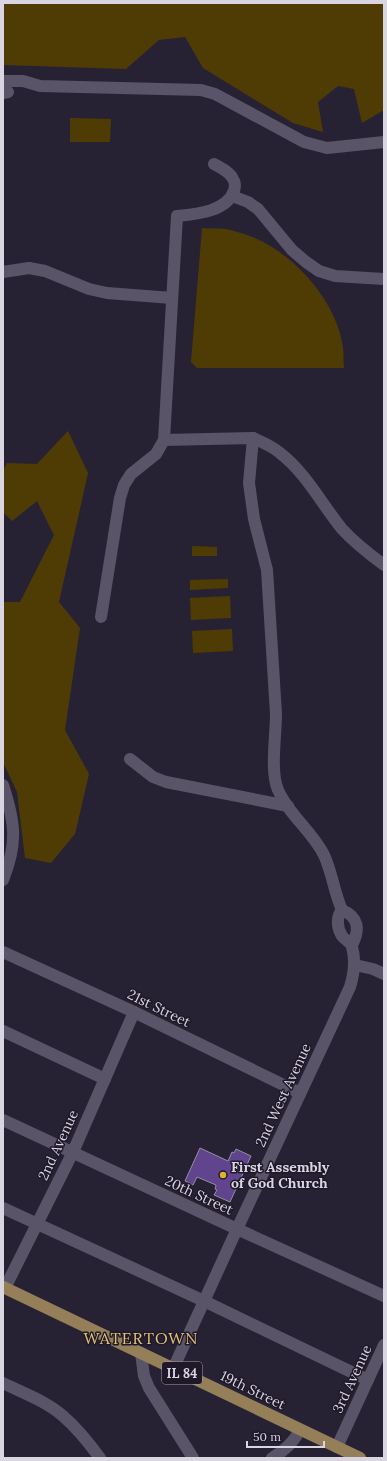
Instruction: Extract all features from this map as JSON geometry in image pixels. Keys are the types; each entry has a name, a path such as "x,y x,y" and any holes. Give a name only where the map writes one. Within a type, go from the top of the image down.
{"main road":[{"name":"19th Street","path":"4,1288 360,1458"}],"street":[{"path":"5,89 23,81 40,86 201,90 215,94 304,142 327,148 384,142"},
{"path":"101,617 120,498 124,485 131,474 156,454 164,440 177,216 208,211 224,204 232,196 236,187 233,179 227,172 214,164"},
{"path":"232,196 248,202 258,209 292,250 319,271 335,276 384,279"},
{"path":"3,272 29,268 55,275 89,290 107,293 172,298"},
{"path":"164,440 253,438 279,452 297,468 343,530 371,556 384,565"},
{"path":"253,438 249,483 254,519 267,570 276,714 274,749 275,777 278,790 298,821 307,829 323,853 330,868 337,898 342,910 350,913 355,919 357,936 352,945 355,965 373,969 384,974"},
{"path":"130,759 153,777 166,782 288,806"},
{"path":"3,785 10,806 14,829 12,852 3,880"},
{"path":"342,910 339,913 339,929 342,936 352,945"},
{"name":"21st Street","path":"3,952 134,1012 300,1094"},
{"name":"2nd West Avenue","path":"173,1369 236,1229 350,987 354,975 355,965"},
{"name":"2nd Avenue","path":"4,1288 73,1152 134,1012"},
{"path":"3,1031 105,1079"},
{"name":"20th Street","path":"3,1120 236,1229 384,1296"},
{"path":"3,1208 204,1301 368,1380"},
{"name":"3rd Avenue","path":"337,1447 384,1345"},
{"path":"141,1353 144,1376 149,1388 194,1458"},
{"path":"3,1383 46,1404 63,1415 89,1443 100,1458"},
{"path":"272,1458 288,1454 300,1430"}],"shaded area":[{"path":"3,3 384,3 384,110 362,123 354,89 338,86 318,102 323,132 293,123 203,68 185,37 159,40 126,69 3,65"},
{"path":"70,118 111,119 110,142 70,142"},
{"path":"202,228 226,229 257,239 280,252 305,274 326,301 334,316 343,347 344,368 197,368 191,362"},
{"path":"68,431 88,473 59,602 80,628 65,730 89,774 75,834 51,863 25,858 17,792 3,762 3,602 20,602 54,535 37,501 12,521 3,512 3,471 7,463 37,464"},
{"path":"192,546 217,547 217,556 192,556"},
{"path":"228,579 228,588 190,590 190,580"},
{"path":"230,596 231,618 191,620 190,598"},
{"path":"232,629 233,651 193,653 192,631"}],"building":[{"name":"First Assembly of God Church","path":"200,1148 228,1161 232,1152 234,1153 236,1149 251,1156 230,1202 214,1195 217,1190 215,1189 216,1185 197,1177 193,1185 185,1181"}],"place":[{"name":"First Assembly of God Church","path":"223,1175"}],"district":[{"name":"WATERTOWN","path":"141,1338"}]}
